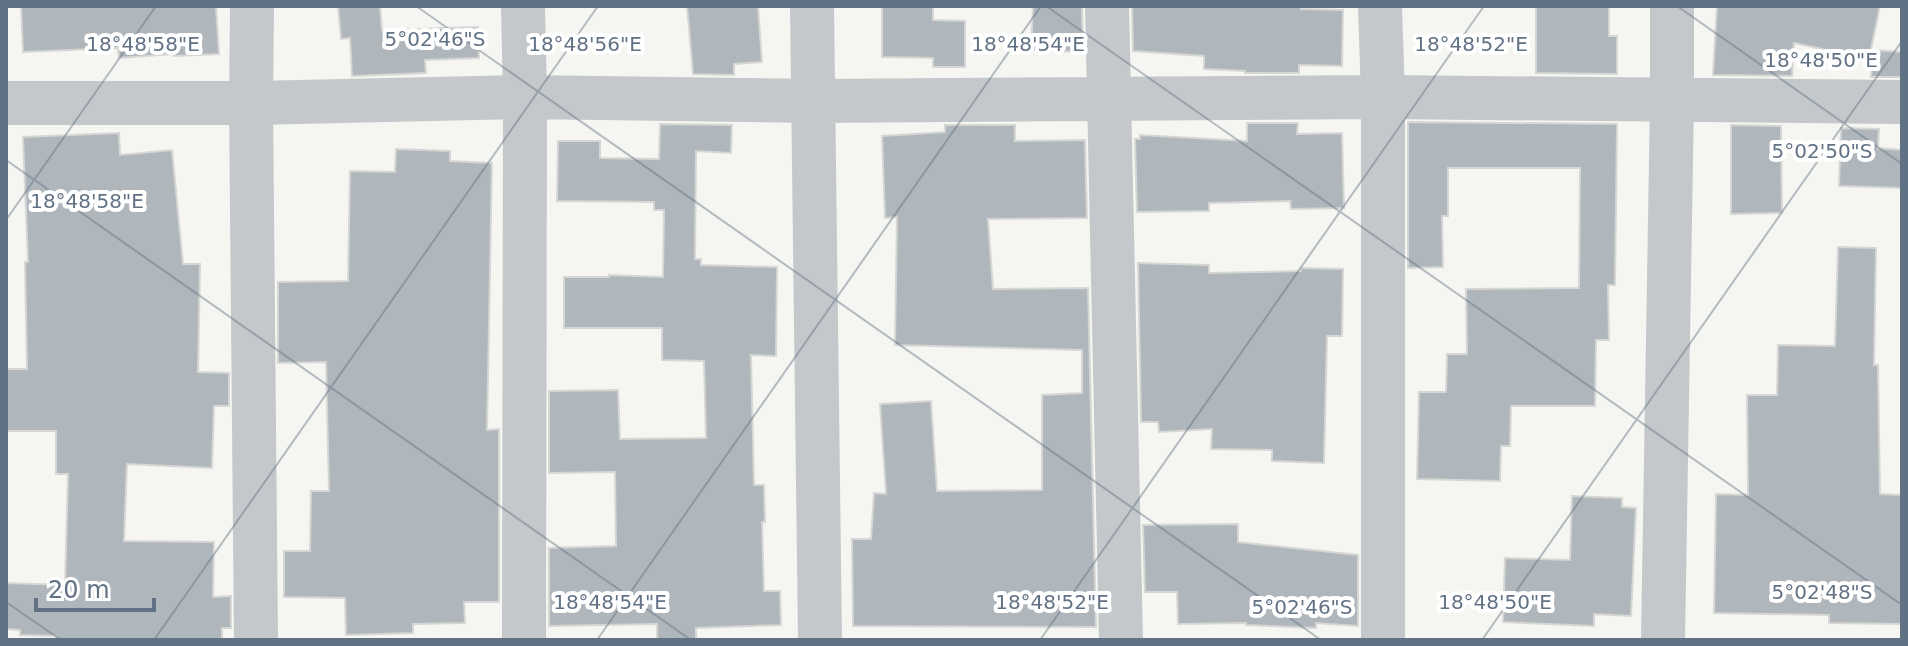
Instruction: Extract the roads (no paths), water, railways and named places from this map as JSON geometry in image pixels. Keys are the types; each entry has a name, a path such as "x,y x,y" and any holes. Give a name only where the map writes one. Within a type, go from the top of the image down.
{"street":[{"path":"252,6 256,640"},
{"path":"523,6 524,640"},
{"path":"812,6 820,640"},
{"path":"1107,6 1121,640"},
{"path":"1380,6 1383,97 1383,640"},
{"path":"1663,640 1672,6"},
{"path":"6,103 251,103 525,97 813,101 1383,97 1902,102"}]}
